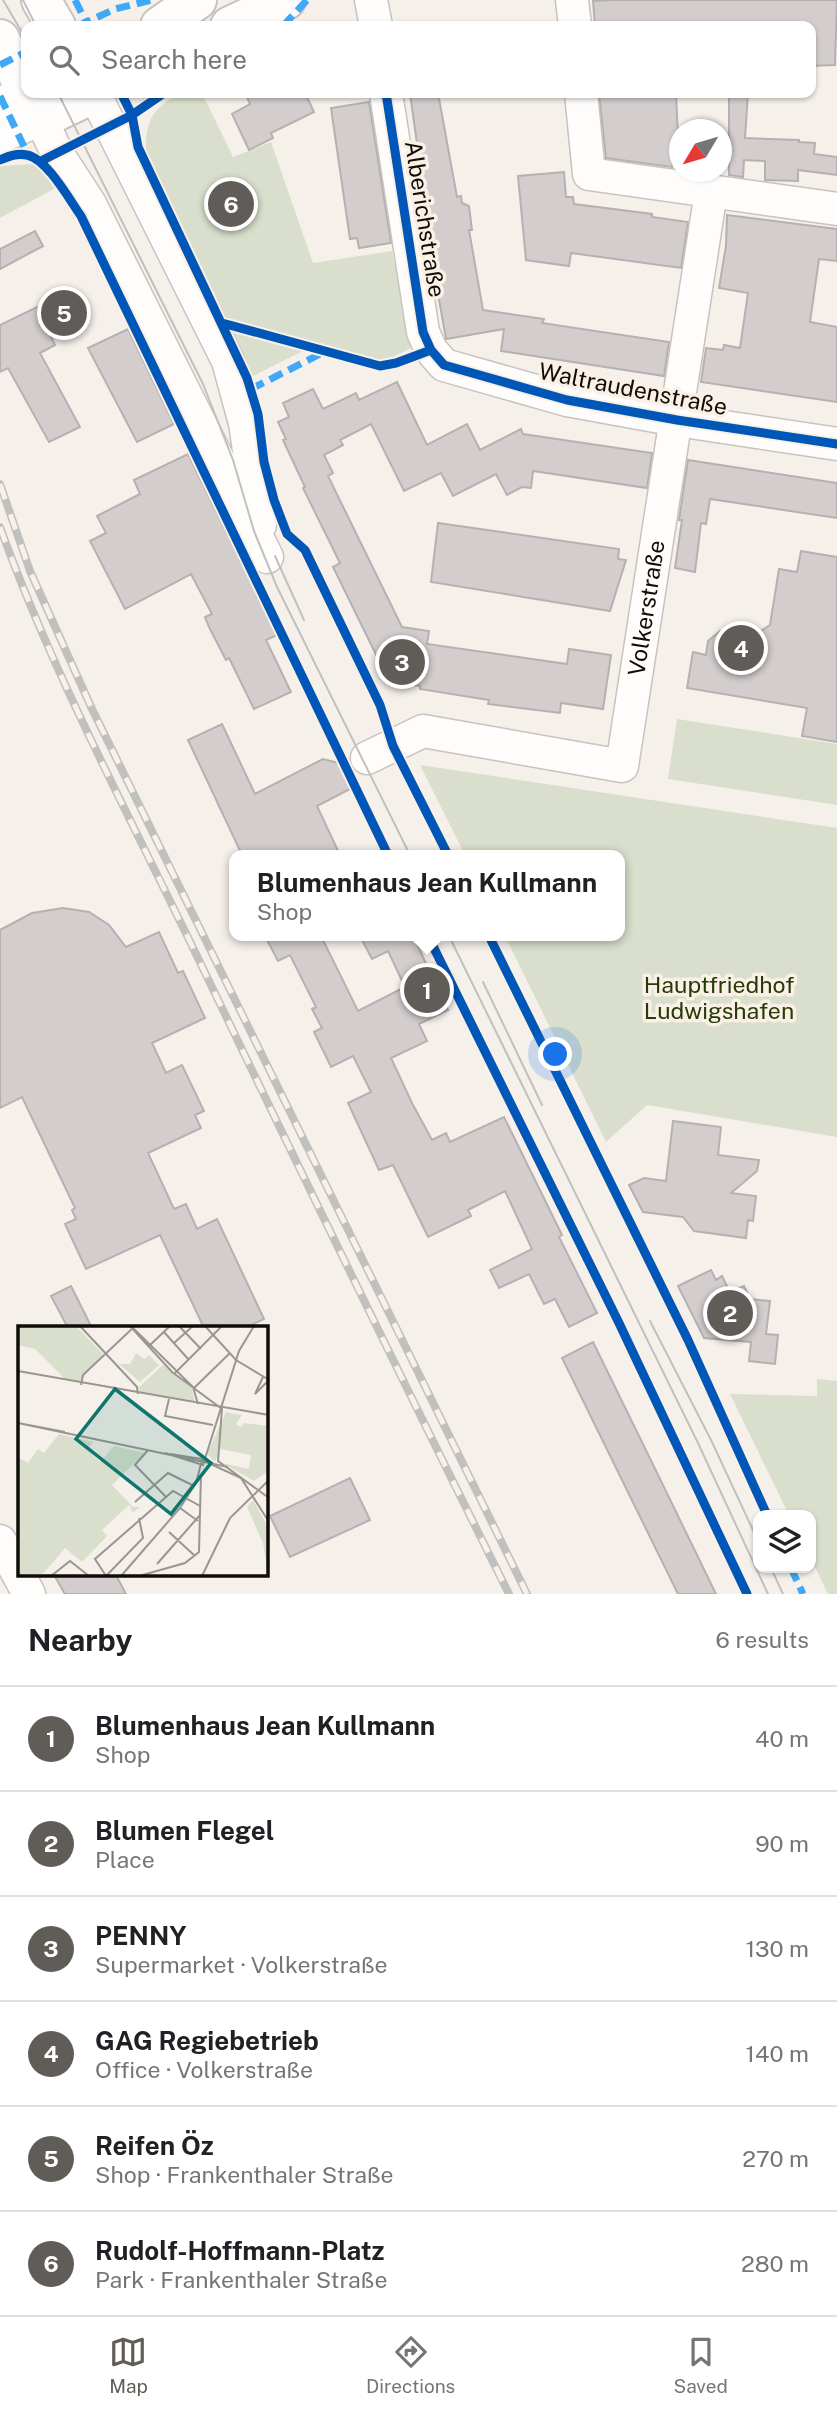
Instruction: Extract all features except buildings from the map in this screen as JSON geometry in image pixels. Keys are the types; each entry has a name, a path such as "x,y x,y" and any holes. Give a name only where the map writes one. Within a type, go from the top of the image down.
{"main road":[{"path":"41,0 53,21"},
{"path":"167,21 197,0"},
{"path":"241,21 286,0"},
{"path":"0,39 21,80"}],"street":[{"path":"371,0 375,21"},
{"path":"572,0 574,21"},
{"path":"30,98 57,153 90,204 267,557 245,423 228,361 96,98"},
{"path":"0,104 30,98"},
{"path":"0,137 30,98"},
{"name":"Alberichstraße","path":"387,98 423,332 431,350"},
{"path":"581,98 589,174 837,209"},
{"name":"Volkerstraße","path":"367,758 423,731 622,766 711,192"},
{"name":"Waltraudenstraße","path":"431,350 444,365 567,400 837,444"},
{"path":"0,1541 18,1574"},
{"path":"19,1576 29,1594"}],"green space":[{"path":"171,98 204,98 233,157 271,142 313,263 392,251 411,348 393,357 378,360 319,343 251,377 146,152 149,123"},
{"path":"33,164 63,184 0,218 0,166"},
{"path":"677,719 837,744 837,805 668,779"},
{"name":"Hauptfriedhof Ludwigshafen","path":"420,765 837,828 837,1137 647,1105 606,1142 507,941 625,941 625,850 462,850"},
{"path":"817,1379 837,1381 837,1594 828,1594 816,1569 816,1510 787,1510 730,1394 817,1396"}],"tram line":[{"path":"3,0 21,31"},
{"path":"23,0 34,21"},
{"path":"60,98 203,384 233,460 254,531 277,587 408,850"},
{"path":"275,556 304,620"},
{"path":"451,941 698,1443 768,1594"},
{"path":"483,982 542,1105"},
{"path":"650,1321 712,1442 753,1530"},
{"path":"773,1573 783,1594"}],"railway":[{"path":"0,484 30,571 92,709 527,1594"},
{"path":"0,527 43,636 92,743 509,1594"}],"marked path":[{"path":"75,0 86,21"},
{"path":"89,21 115,9 152,0"},
{"path":"288,21 307,0"},
{"path":"0,65 21,54"},
{"path":"0,96 28,155"},
{"path":"251,389 326,351"},
{"path":"793,1573 803,1594"}],"cycle path":[{"path":"124,98 132,115 138,147 247,378 258,414 264,462 287,534 305,550 380,705 393,746 445,850"},
{"path":"41,161 132,115 157,98"},
{"path":"387,98 423,332 431,350 444,365 567,400 837,444"},
{"path":"0,160 20,154 35,158 57,181 81,216 386,850"},
{"path":"222,323 380,366 431,350"},
{"path":"430,941 619,1323 747,1594"},
{"path":"491,941 688,1340 765,1510"}],"place":[{"name":"Rudolf-Hoffmann-Platz","path":"231,204"},
{"name":"Reifen Öz","path":"64,313"},
{"name":"GAG Regiebetrieb","path":"741,648"},
{"name":"PENNY","path":"402,662"},
{"name":"Blumenhaus Jean Kullmann","path":"427,990"},
{"name":"Blumen Flegel","path":"730,1313"}]}
